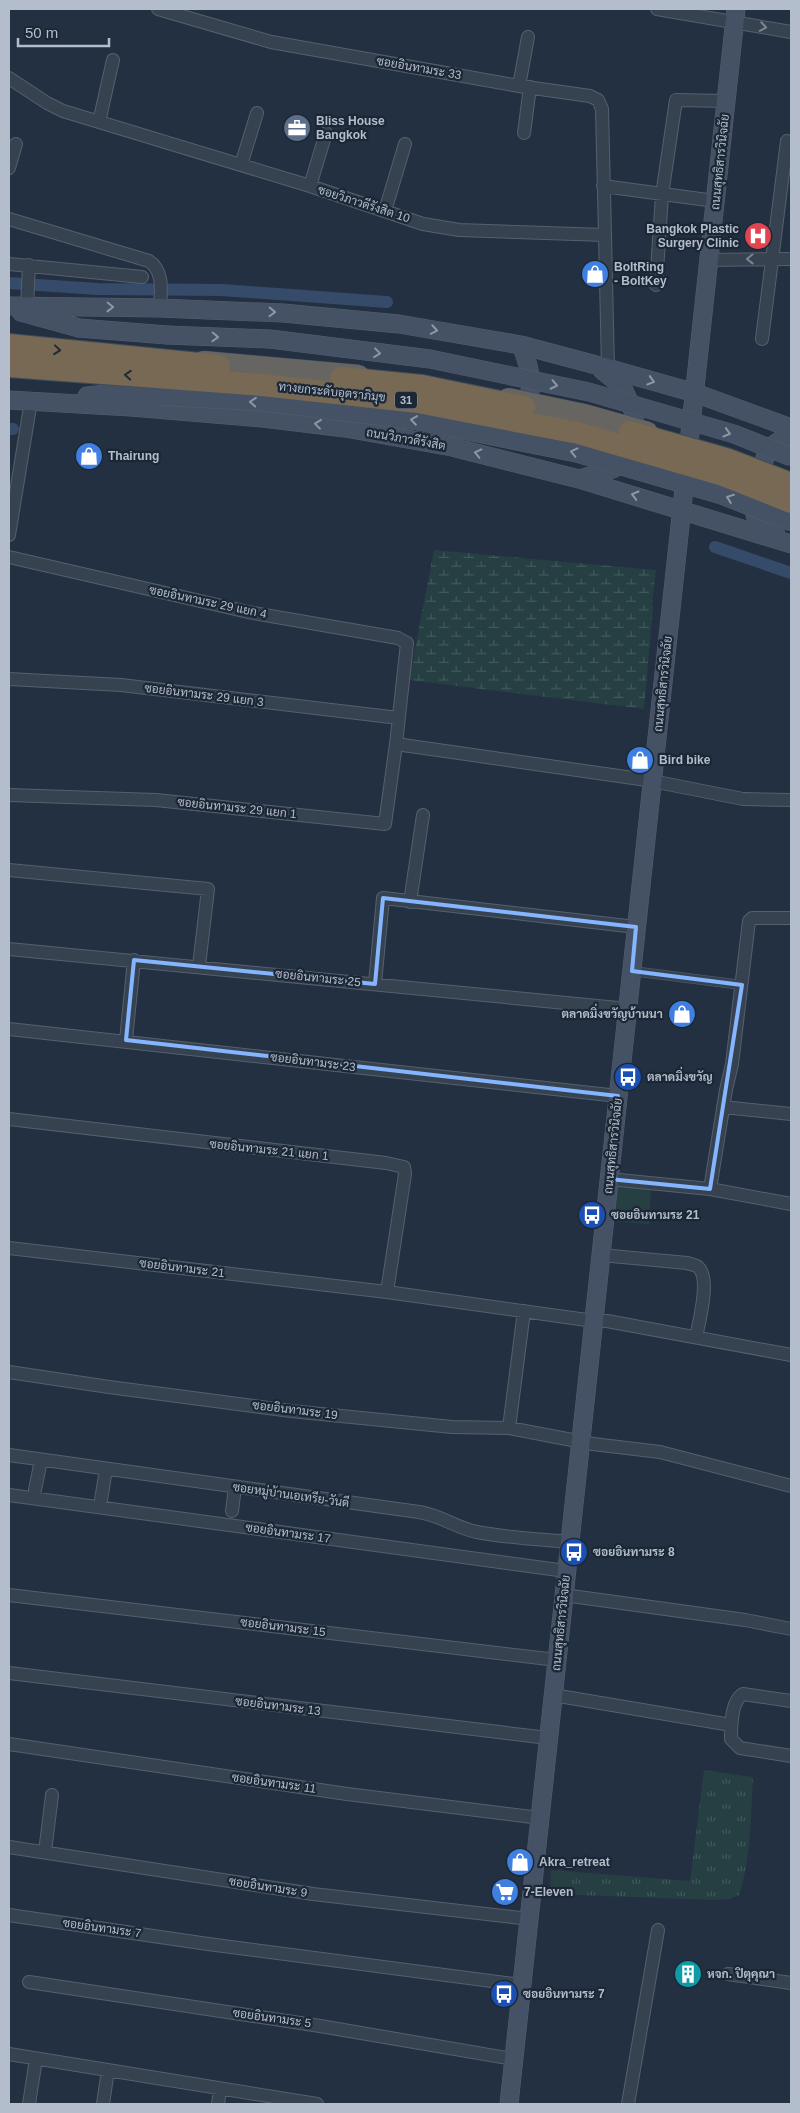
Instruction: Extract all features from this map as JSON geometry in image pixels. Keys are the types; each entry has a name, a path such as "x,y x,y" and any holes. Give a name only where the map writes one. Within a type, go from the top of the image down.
{"highway":[{"name":"ทางยกระดับอุตราภิมุข","path":"9,345 422,386 579,418 726,459 791,484"},
{"name":"ทางยกระดับอุตราภิมุข","path":"9,366 262,385 418,402 578,433 723,475 791,502"},
{"name":"31","path":"791,479 731,456 584,414 425,382 268,366 163,366 421,398 581,430 727,472 791,496"}],"main road":[{"name":"ถนนสุทธิสารวินิจฉัย","path":"509,2104 736,16"},
{"path":"9,307 27,300 160,303 283,312 400,324 521,345 602,366 695,393 791,428"},
{"path":"9,307 79,328 167,335 270,339 430,359 589,392 734,434 791,457"},
{"path":"504,459 517,448 524,434 532,386 530,368 521,345"},
{"path":"579,479 613,469 626,455 635,415 622,386 602,366"},
{"name":"31","path":"37,401 115,393 266,402 428,423 576,453 721,495 791,522"},
{"name":"ถนนวิภาวดีรังสิต","path":"9,400 179,411 345,428 452,447 579,479 787,542"},
{"path":"787,542 756,518 751,499 768,449 782,440 791,439"}],"street":[{"name":"ซอยอินทามระ 33","path":"158,9 271,42 590,96 598,100 602,110 605,234"},
{"path":"657,9 736,16 791,32"},
{"path":"524,133 524,86 528,37"},
{"path":"100,122 113,60"},
{"name":"ซอยวิภาวดีรังสิต 10","path":"9,78 47,103 63,111 310,186 423,224 459,230 605,234"},
{"path":"656,285 662,195 676,100 726,100"},
{"path":"241,165 257,113"},
{"path":"310,186 326,133"},
{"path":"762,339 787,141"},
{"path":"9,168 16,144"},
{"path":"385,211 405,144"},
{"path":"603,186 715,202"},
{"path":"9,218 149,261 155,265 160,273 160,303"},
{"path":"602,366 605,234"},
{"path":"709,260 791,259"},
{"path":"9,264 142,277"},
{"path":"27,300 29,265"},
{"path":"9,535 37,401"},
{"name":"ซอยอินทามระ 29 แยก 4","path":"9,557 248,612 398,638 407,643 399,718"},
{"name":"ซอยอินทามระ 29 แยก 3","path":"9,679 121,685 399,718"},
{"path":"399,718 396,744 654,782 743,799 791,800"},
{"name":"ซอยอินทามระ 29 แยก 1","path":"9,794 156,800 386,824 396,744"},
{"path":"410,902 423,815"},
{"path":"9,870 208,889 199,966"},
{"path":"375,984 383,898 636,927"},
{"path":"710,1189 732,1064 749,921 752,918 758,917 791,918"},
{"name":"ซอยอินทามระ 25","path":"9,948 628,1010"},
{"path":"126,1040 134,960"},
{"path":"632,971 742,985"},
{"name":"ซอยอินทามระ 23","path":"9,1029 126,1040 618,1096"},
{"path":"723,1107 791,1114"},
{"name":"ซอยอินทามระ 21 แยก 1","path":"9,1119 386,1163 404,1167 406,1174 387,1292"},
{"path":"609,1179 710,1189 791,1204"},
{"name":"ซอยอินทามระ 21","path":"9,1248 387,1292 594,1321 608,1321 791,1355"},
{"path":"601,1255 687,1263 698,1267 702,1274 704,1285 696,1337"},
{"path":"509,1428 524,1311"},
{"name":"ซอยอินทามระ 19","path":"9,1372 291,1412 452,1427 509,1428 581,1442 660,1452 791,1486"},
{"name":"ซอยหมู่บ้านเอเทรีย-วันดี","path":"9,1455 432,1514 464,1529 478,1532 570,1542"},
{"path":"35,1490 41,1460"},
{"path":"101,1500 106,1469"},
{"path":"232,1511 235,1487"},
{"name":"ซอยอินทามระ 17","path":"9,1495 566,1571"},
{"name":"ซอยอินทามระ 15","path":"9,1594 557,1660"},
{"path":"564,1595 745,1620 791,1629"},
{"name":"ซอยอินทามระ 13","path":"9,1673 548,1738"},
{"path":"791,1701 743,1694 738,1697 731,1725 731,1739 740,1748 791,1756"},
{"path":"553,1695 731,1725"},
{"name":"ซอยอินทามระ 11","path":"9,1744 347,1794 540,1818"},
{"path":"45,1852 52,1795"},
{"name":"ซอยอินทามระ 9","path":"9,1847 313,1894 529,1919"},
{"name":"ซอยอินทามระ 7","path":"9,1915 208,1944 522,1985"},
{"path":"628,2104 658,1930"},
{"path":"728,1974 791,1983"},
{"name":"ซอยอินทามระ 5","path":"29,1982 320,2026 514,2059"},
{"path":"9,2054 317,2104"},
{"path":"29,2104 36,2059"},
{"path":"103,2104 108,2070"},
{"path":"218,2104 220,2089"}],"highlighted area":[{"path":"383,898 636,927 632,971 742,985 710,1189 609,1179 618,1096 126,1040 134,960 375,984"}],"green space":[{"path":"434,550 656,570 644,709 409,680"},
{"path":"617,1183 651,1187 649,1224 611,1221"},
{"path":"704,1770 753,1777 748,1852 739,1895 730,1899 714,1900 550,1894 551,1870 690,1881"}],"waterway":[{"path":"9,283 97,289 222,290 387,302"},
{"path":"715,547 791,573"}],"place":[{"name":"Bliss House Bangkok","path":"297,128"},
{"name":"Bangkok Plastic Surgery Clinic","path":"758,236"},
{"name":"BoltRing - BoltKey","path":"595,274"},
{"name":"Thairung","path":"89,456"},
{"name":"Bird bike","path":"640,760"},
{"name":"ตลาดมิ่งขวัญบ้านนา","path":"682,1014"},
{"name":"ตลาดมิ่งขวัญ","path":"628,1077"},
{"name":"ซอยอินทามระ 21","path":"592,1215"},
{"name":"ซอยอินทามระ 8","path":"574,1552"},
{"name":"Akra_retreat","path":"520,1862"},
{"name":"7-Eleven","path":"505,1892"},
{"name":"หจก. ปิตุคุณา","path":"688,1974"},
{"name":"ซอยอินทามระ 7","path":"504,1994"}]}
